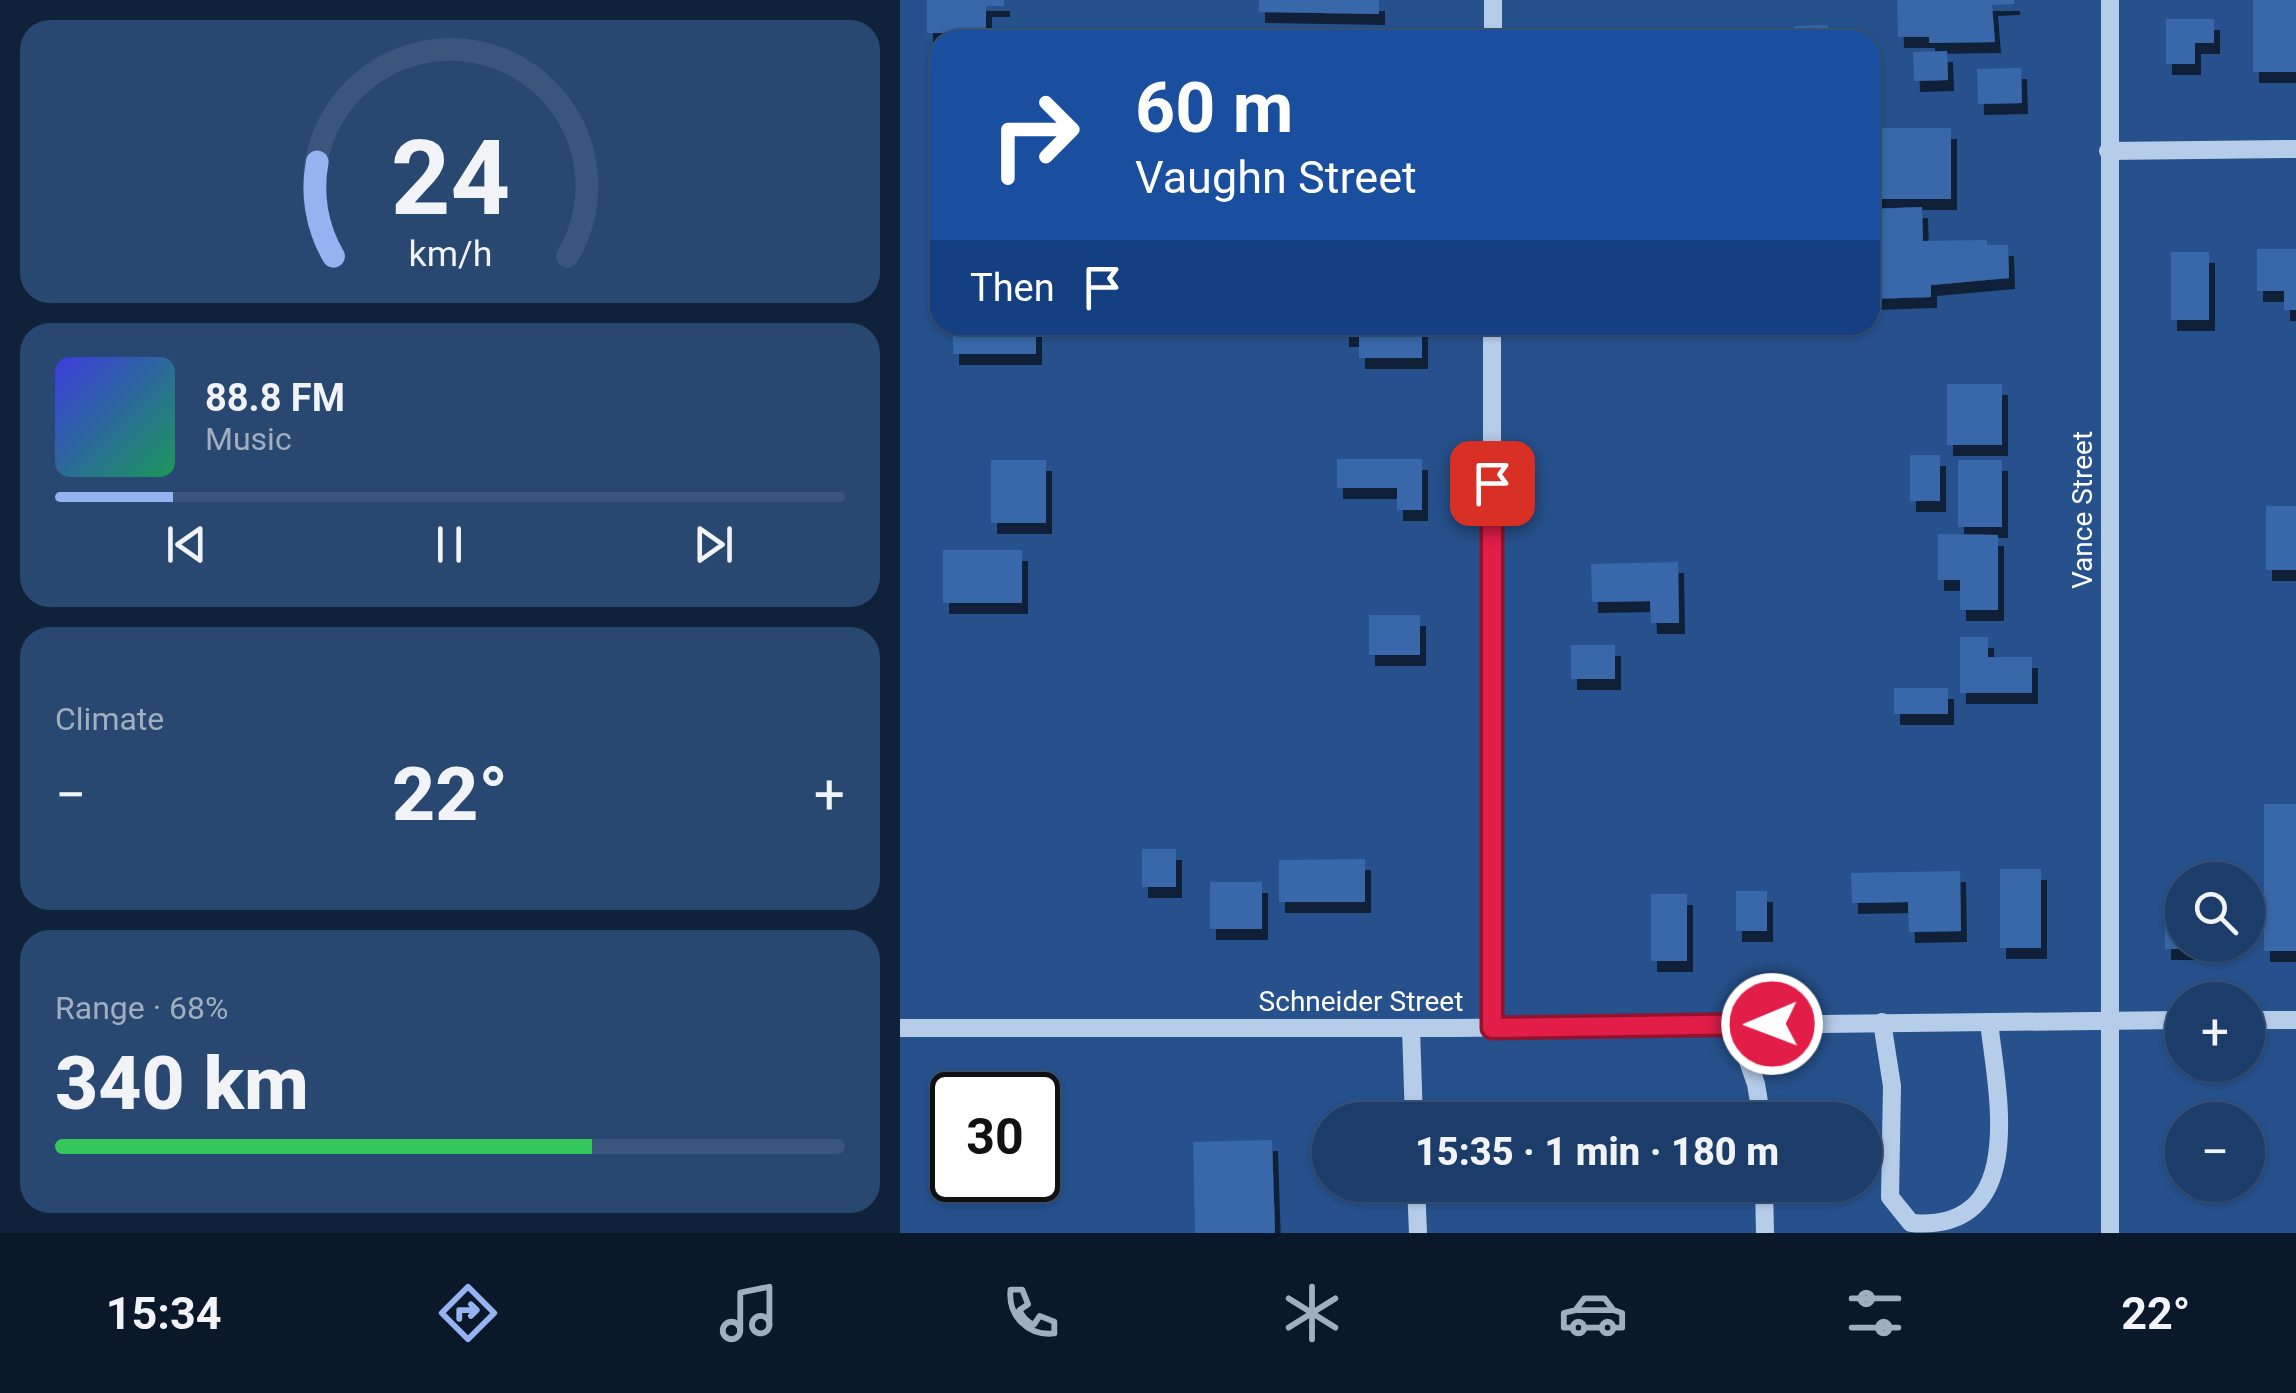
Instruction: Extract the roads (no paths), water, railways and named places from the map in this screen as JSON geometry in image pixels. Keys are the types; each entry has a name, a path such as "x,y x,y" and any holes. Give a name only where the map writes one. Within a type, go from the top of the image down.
{"street":[{"path":"1492,30 1493,0"},
{"name":"Vance Street","path":"2110,0 2110,1233"},
{"path":"2108,151 2296,149"},
{"path":"1492,335 1492,1028"},
{"name":"Schneider Street","path":"900,1028 1492,1028 2165,1020"},
{"path":"2265,1020 2296,1020"},
{"path":"1882,1022 1892,1086 1890,1197 1911,1223 1950,1228 1982,1208 1990,1192 2000,1116 1989,1022"},
{"path":"1735,1024 1759,1102"},
{"path":"1411,1028 1413,1102"},
{"path":"1417,1202 1418,1233"},
{"path":"1764,1202 1764,1233"}]}
